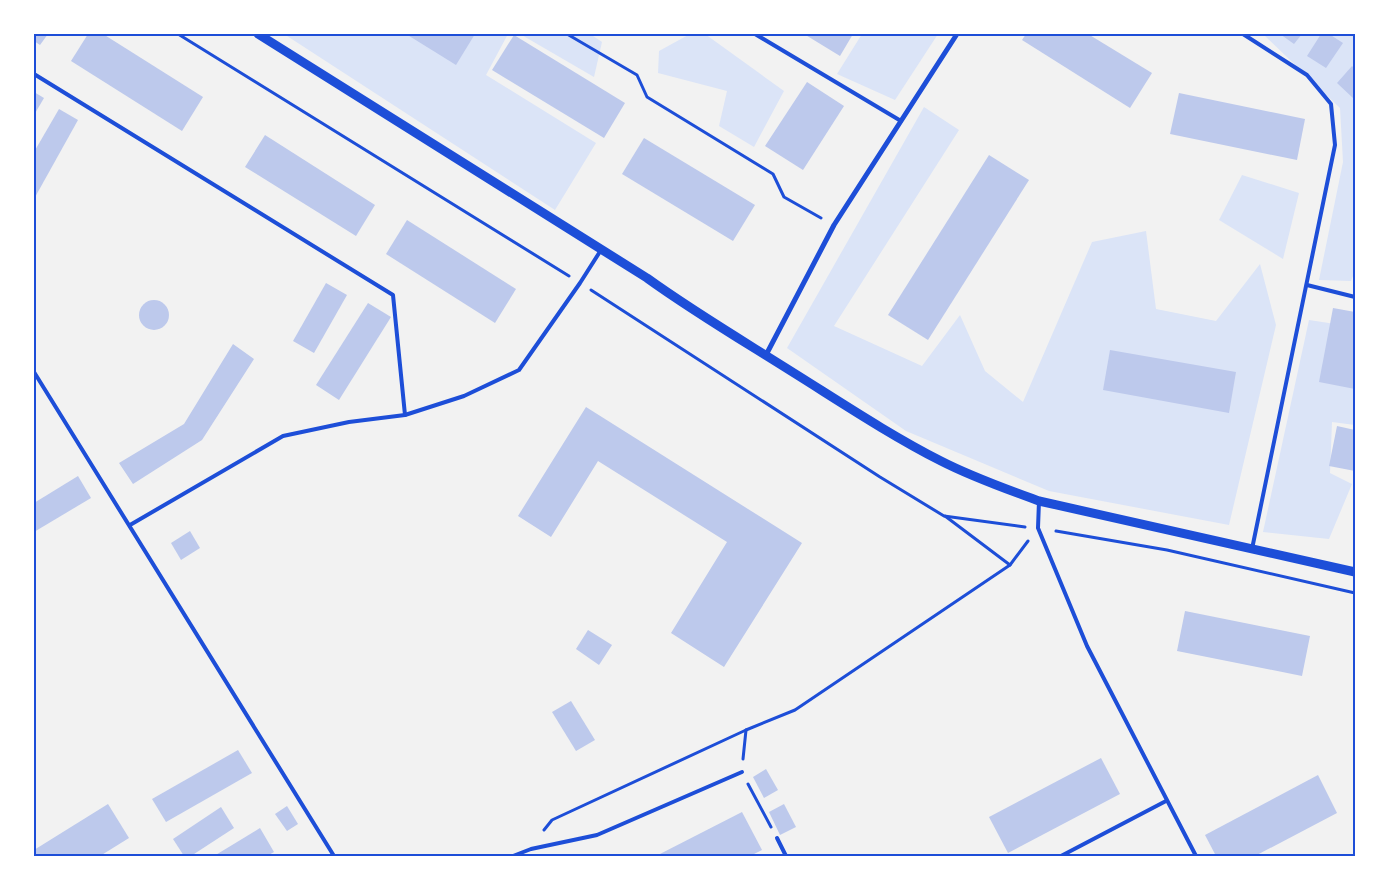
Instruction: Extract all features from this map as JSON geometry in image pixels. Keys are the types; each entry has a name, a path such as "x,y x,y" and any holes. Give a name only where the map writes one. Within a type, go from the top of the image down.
{"street":[{"path":"258,34 647,278 670,295 766,355 901,439 942,461 989,483 1039,501 1355,572"},
{"path":"766,355 834,226 957,34"}],"lane":[{"path":"755,34 901,121"},
{"path":"1243,34 1307,75 1331,104 1335,145 1252,549"},
{"path":"34,74 393,295 405,415"},
{"path":"130,525 283,436 349,422 405,415 464,396 519,370 601,250"},
{"path":"1307,285 1355,297"},
{"path":"34,372 334,856"},
{"path":"1039,501 1038,528 1088,646 1166,801 1196,856"},
{"path":"513,856 531,849 597,835 742,772"},
{"path":"1061,856 1166,801"},
{"path":"777,838 786,856"}],"path":[{"path":"567,34 637,75 647,97 773,174 784,197 834,226"},
{"path":"944,516 1010,565"},
{"path":"531,849 552,820 746,730 795,710 1010,565 1038,528"},
{"path":"746,730 742,772 777,838"}],"shaded area":[{"path":"284,34 508,34 486,75 596,143 555,210"},
{"path":"520,34 590,34 602,42 594,77"},
{"path":"690,34 705,34 784,91 754,147 719,126 727,91 658,73 659,51"},
{"path":"862,34 938,34 895,100 837,74"},
{"path":"1263,34 1355,34 1355,271 1351,281 1319,280 1343,162 1340,108"},
{"path":"924,107 959,130 834,326 922,366 960,315 985,371 1023,402 1092,242 1146,231 1156,309 1216,321 1260,264 1276,325 1229,525 1049,491 906,431 787,348"},
{"path":"1242,175 1299,193 1283,259 1219,220"},
{"path":"1309,320 1355,327 1355,425 1332,422 1330,473 1352,484 1329,539 1263,532"}],"building":[{"path":"34,34 48,34 40,45 34,41"},
{"path":"88,34 103,34 203,97 182,131 71,61"},
{"path":"406,34 475,34 456,65"},
{"path":"804,34 853,34 840,56"},
{"path":"1026,34 1088,34 1152,73 1130,108 1022,40"},
{"path":"1280,34 1302,34 1294,44"},
{"path":"1321,34 1329,34 1343,43 1326,68 1307,56"},
{"path":"514,35 625,103 604,138 492,70"},
{"path":"1352,66 1355,69 1354,99 1337,83"},
{"path":"807,82 844,106 803,170 765,146"},
{"path":"34,92 44,98 34,115"},
{"path":"1179,93 1305,119 1297,160 1170,134"},
{"path":"59,109 78,120 34,199 34,152"},
{"path":"265,135 375,205 356,236 245,167"},
{"path":"644,138 755,205 733,241 622,174"},
{"path":"989,155 1029,180 928,340 888,315"},
{"path":"407,220 516,289 495,323 386,254"},
{"path":"326,283 347,295 314,353 293,341"},
{"path":"154,300 164,305 169,315 164,325 154,330 144,325 139,315 144,305"},
{"path":"368,303 391,317 339,400 316,385"},
{"path":"1333,308 1355,312 1355,389 1319,382"},
{"path":"233,344 254,359 202,440 133,484 119,463 184,424"},
{"path":"1110,350 1236,372 1229,413 1103,390"},
{"path":"586,407 802,543 724,667 671,633 727,542 598,461 551,537 518,516"},
{"path":"1337,426 1355,430 1355,471 1329,466"},
{"path":"78,476 91,498 34,532 34,503"},
{"path":"190,531 200,548 181,560 171,543"},
{"path":"1185,611 1310,636 1302,676 1177,651"},
{"path":"588,630 612,645 599,665 576,649"},
{"path":"571,701 595,740 576,751 552,712"},
{"path":"238,750 252,773 166,822 152,799"},
{"path":"1101,758 1120,794 1008,853 989,817"},
{"path":"766,769 778,790 764,798 753,777"},
{"path":"1318,775 1337,813 1255,856 1216,856 1205,835"},
{"path":"108,804 129,838 100,856 34,856 34,850"},
{"path":"784,804 796,827 780,835 769,812"},
{"path":"287,806 298,824 287,831 275,814"},
{"path":"221,807 234,828 191,856 184,856 173,839"},
{"path":"742,812 762,850 750,856 656,856"},
{"path":"260,828 274,852 267,856 214,856"}]}
